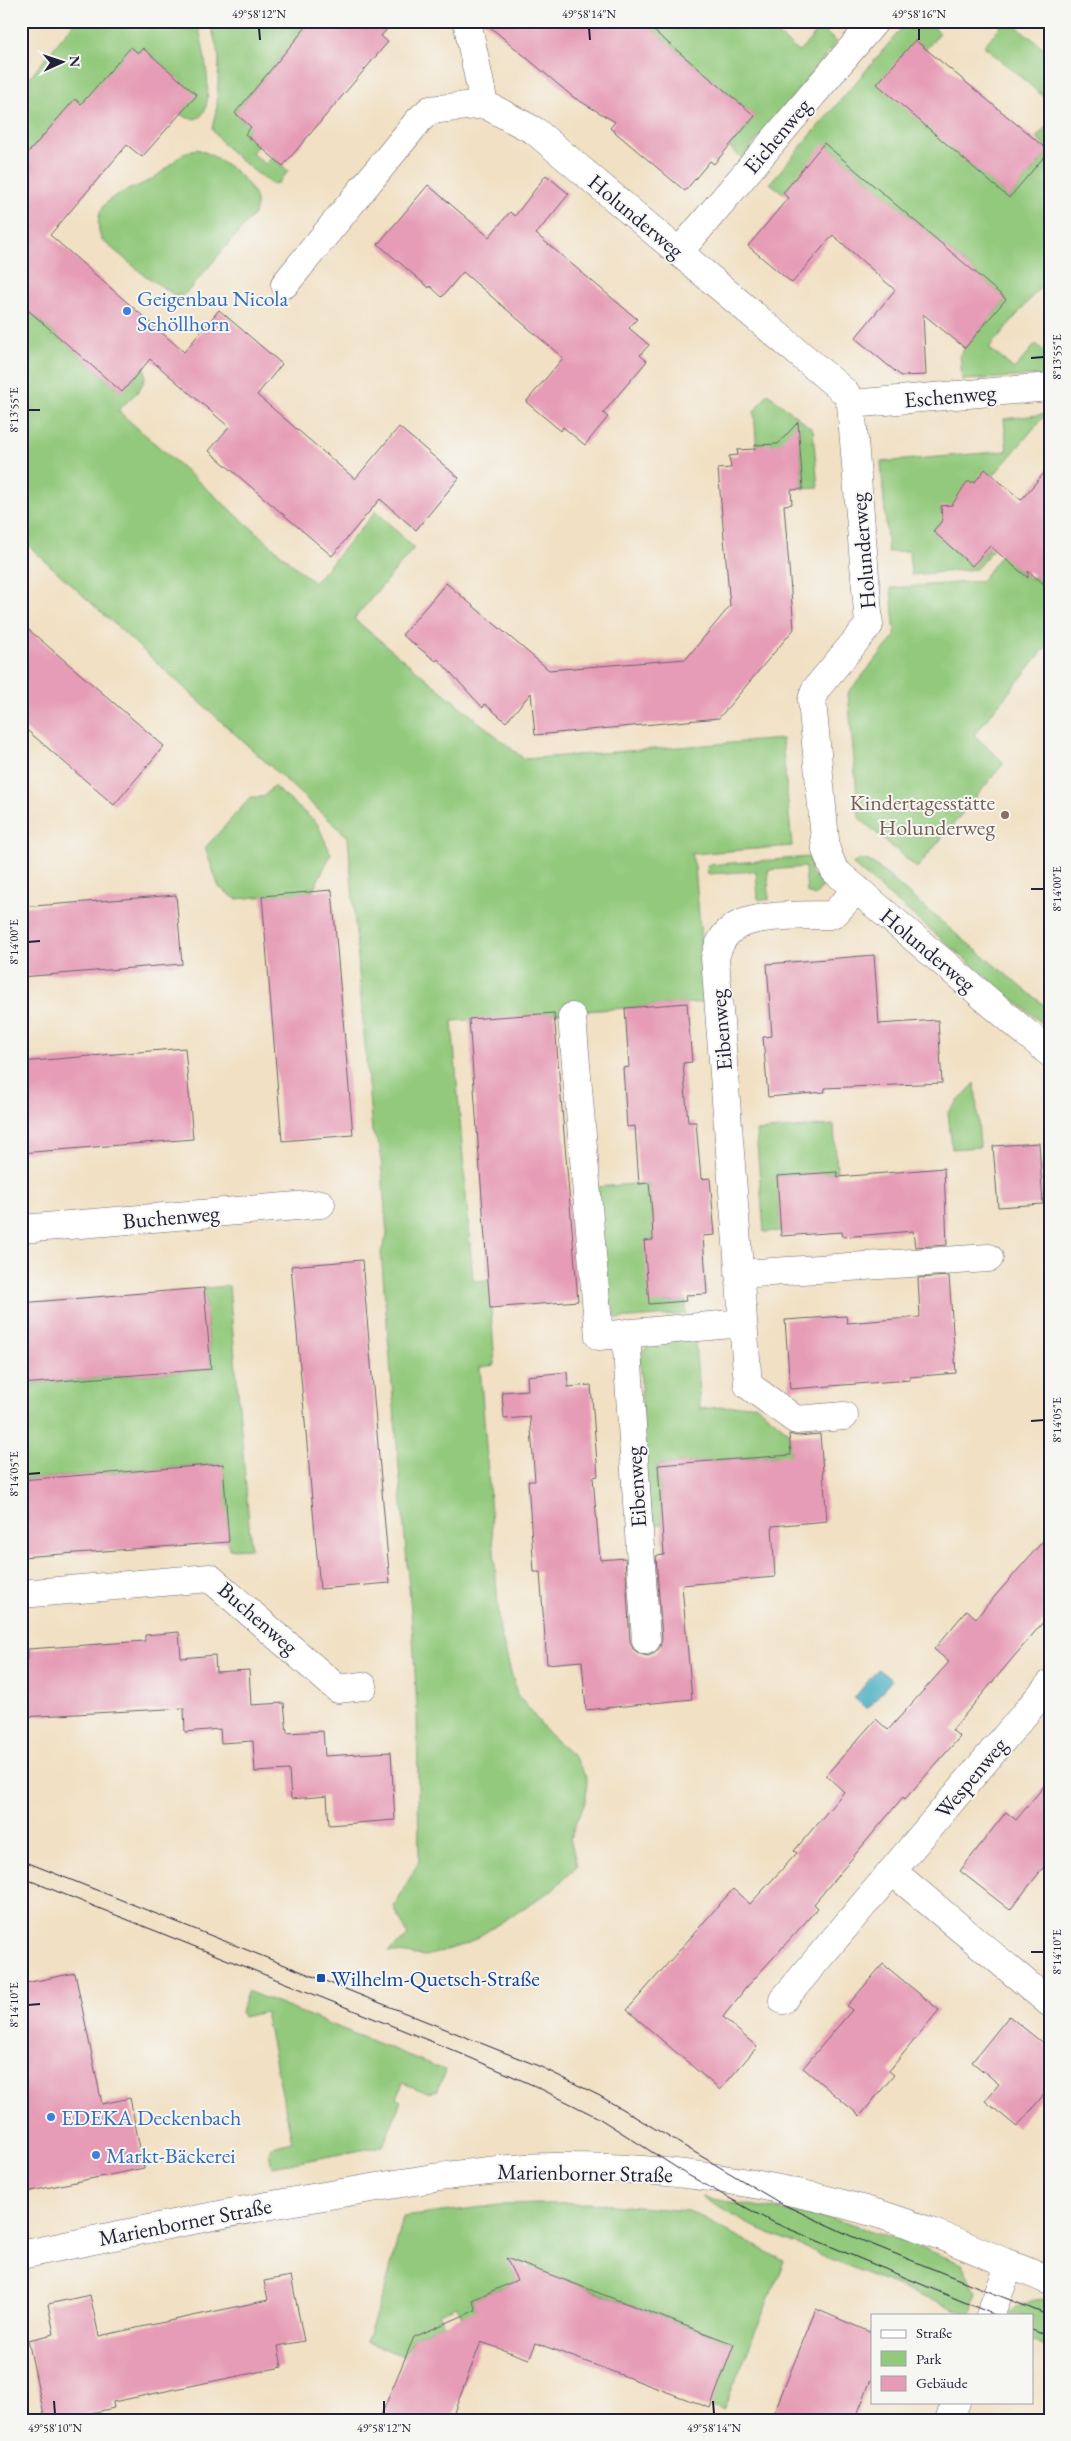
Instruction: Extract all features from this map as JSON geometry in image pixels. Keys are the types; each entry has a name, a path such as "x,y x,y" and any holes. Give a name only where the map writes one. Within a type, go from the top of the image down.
{"street":[{"path":"285,284 418,120 430,110 484,104 467,21"},
{"name":"Eichenweg","path":"680,252 875,21"},
{"name":"Holunderweg","path":"484,104 536,131 846,393 851,404 869,625 815,690 812,700 826,850 834,870 1050,1053"},
{"name":"Eschenweg","path":"851,404 1050,387"},
{"name":"Eibenweg","path":"844,1416 796,1420 748,1385 715,958 719,944 730,930 748,921 836,912 857,889"},
{"path":"572,1017 599,1336 743,1323"},
{"name":"Buchenweg","path":"21,1229 320,1204"},
{"path":"739,1274 989,1258"},
{"name":"Eibenweg","path":"626,1333 646,1640"},
{"name":"Buchenweg","path":"21,1594 210,1578 338,1689 363,1686"},
{"name":"Wespenweg","path":"783,2000 1050,1684"},
{"path":"892,1872 1050,2003"},
{"name":"Marienborner Straße","path":"21,2255 262,2206 448,2175 554,2167 656,2172 745,2184 794,2193 899,2220 1050,2281"},
{"path":"990,2314 1010,2264"},
{"path":"949,2420 955,2404"}],"green space":[{"path":"76,21 197,21 203,47 208,85 207,102 203,114 194,119 180,114 196,95 143,48 138,53 131,47 89,112 75,99 21,161 21,88"},
{"path":"210,21 317,21 308,25 235,113 251,127 245,134 258,144 252,153 265,164 272,157 288,171 278,183 271,184 239,159 224,145 212,129 217,106 219,58"},
{"path":"642,21 761,21 799,52 820,28 837,42 742,158 729,147 755,116"},
{"path":"908,21 926,21 940,33 926,49 915,40 967,161 1009,198 1050,150 1050,248 1046,253 1050,256 1050,281 1047,279 989,348 1014,369 1036,344 1050,356 1050,375 962,380 960,354 1006,299 825,144 783,193 770,183"},
{"path":"1005,21 1010,21 1050,53 1050,102 984,46"},
{"path":"1050,122 1050,150 1036,138"},
{"path":"197,149 217,158 239,174 254,194 256,204 254,214 190,289 183,295 176,296 143,274 101,239 98,224 100,213 112,198 152,179 179,157"},
{"path":"21,304 122,392 145,365 146,373 142,386 118,411 314,583 376,511 414,548 354,619 524,759 782,739 792,846 691,854 695,866 706,1002 452,1021 473,1281 489,1280 495,1365 480,1367 500,1631 517,1694 548,1733 576,1759 587,1779 586,1800 570,1838 577,1866 552,1890 467,1944 426,1956 388,1952 408,1936 394,1907 419,1861 417,1711 413,1636 381,1252 387,1235 380,1147 372,1132 348,837 21,539"},
{"path":"768,393 813,430 818,488 803,489 800,447 775,449 773,444 757,450 754,412"},
{"path":"1046,414 993,476 975,482 933,531 972,566 989,548 992,551 976,569 911,575 909,551 888,552 881,462 1007,451 1004,419"},
{"path":"1004,551 1014,567 1028,578 1035,577 1050,589 1050,642 974,735 1004,763 917,868 859,818 848,693 895,636 891,588 981,581"},
{"path":"273,786 317,823 331,854 312,892 236,899 219,887 205,848 251,797 264,797"},
{"path":"810,857 811,873 824,885 815,896 807,893 805,867 768,870 769,900 758,899 756,871 708,874 707,865"},
{"path":"860,860 866,860 874,864 1050,1010 1050,1030 852,864"},
{"path":"975,1083 980,1147 952,1149 948,1112"},
{"path":"834,1125 837,1172 777,1176 781,1231 764,1232 756,1131"},
{"path":"649,1183 654,1240 644,1241 664,1303 686,1301 686,1314 616,1319 614,1307 605,1307 596,1187"},
{"path":"229,1286 251,1548 229,1549 222,1464 21,1480 21,1384 211,1369 204,1288"},
{"path":"695,1338 700,1409 755,1404 789,1432 792,1463 776,1456 658,1465 662,1524 646,1525 640,1353 646,1348 659,1343"},
{"path":"247,1991 445,2070 438,2090 428,2093 403,2083 397,2098 401,2101 383,2146 272,2167 269,2152 272,2147 292,2142 265,2012 243,2017 241,2012"},
{"path":"701,2197 833,2219 913,2244 962,2264 976,2292 971,2314 903,2289 748,2224"},
{"path":"588,2203 689,2211 784,2261 723,2411 710,2406 734,2344 560,2278 553,2296 527,2262 512,2269 517,2280 472,2300 489,2338 476,2345 457,2306 439,2313 444,2324 414,2337 404,2356 366,2342 385,2290 403,2217 498,2205"},
{"path":"1050,2299 1050,2349 1034,2342 1034,2314 1009,2314 1016,2308 1036,2300"}],"water":[{"path":"878,1669 892,1680 867,1709 854,1698"}],"building":[{"path":"311,21 394,21 381,36 388,42 283,166 245,134 251,127 235,113"},
{"path":"483,21 642,21 755,116 714,164 710,161 685,191 610,128 615,122 573,97"},
{"path":"915,40 1049,151 1009,198 877,84"},
{"path":"131,47 138,53 143,48 197,95 142,157 127,145 50,235 184,352 219,310 282,364 257,395 355,479 399,427 459,478 416,530 380,499 332,556 209,451 229,427 150,359 122,392 21,304 21,161 75,99 81,104"},
{"path":"824,143 1006,299 965,348 923,314 926,375 901,376 855,338 895,290 833,235 792,283 748,246 788,198 783,193"},
{"path":"546,175 569,194 536,234 637,319 629,328 649,345 640,355 647,361 603,413 608,417 585,445 563,427 561,431 526,402 563,358 463,272 442,297 378,244 428,185 489,237 510,212 515,216"},
{"path":"798,422 803,489 791,490 792,504 784,505 794,629 719,718 535,735 531,693 506,722 485,704 483,708 438,659 436,661 402,635 446,583 549,670 686,659 730,606 718,469 731,468 729,456 738,455 737,450 755,449 755,445 778,444"},
{"path":"1050,466 1050,589 1028,571 1028,578 990,546 972,566 933,531 942,521 941,506 952,505 967,482 975,482 985,469 1021,500"},
{"path":"21,623 164,746 114,805 21,725"},
{"path":"332,890 353,1135 282,1141 262,896"},
{"path":"176,895 182,964 21,977 21,907"},
{"path":"874,955 879,1024 938,1020 942,1083 825,1088 825,1092 768,1097 763,1037 772,1036 767,964"},
{"path":"687,1003 692,1062 683,1063 688,1122 696,1122 701,1179 710,1178 715,1235 703,1236 707,1294 685,1295 686,1301 649,1304 644,1241 653,1240 652,1213 649,1183 639,1184 635,1126 627,1127 623,1068 629,1067 625,1008"},
{"path":"554,1013 578,1301 490,1308 469,1019"},
{"path":"185,1048 193,1139 21,1153 21,1062"},
{"path":"1039,1143 1043,1204 998,1207 993,1146"},
{"path":"944,1168 947,1245 915,1247 913,1231 843,1237 842,1232 781,1236 777,1176 837,1172 838,1177"},
{"path":"362,1260 390,1583 320,1589 291,1266"},
{"path":"949,1276 956,1373 910,1377 910,1380 790,1389 785,1320 846,1316 847,1323 920,1317 918,1278"},
{"path":"204,1288 211,1369 21,1384 21,1303"},
{"path":"567,1372 568,1387 591,1385 598,1476 593,1477 600,1560 625,1558 630,1641 633,1649 640,1654 648,1656 655,1653 660,1647 662,1639 656,1556 664,1555 658,1465 791,1455 789,1434 797,1436 820,1434 827,1521 772,1526 775,1577 682,1585 692,1699 586,1710 582,1661 547,1664 540,1572 534,1572 528,1481 535,1481 530,1417 504,1419 502,1392 528,1390 527,1376"},
{"path":"223,1464 229,1542 21,1557 21,1480"},
{"path":"1050,1533 1050,1614 952,1730 960,1737 905,1799 903,1797 814,1904 818,1908 745,1989 723,2017 757,2047 720,2090 627,2010 733,1889 750,1904 797,1853 794,1851 844,1792 826,1775 876,1719 888,1730 949,1662 934,1649 967,1610 976,1618"},
{"path":"179,1632 181,1658 215,1655 216,1672 249,1670 251,1705 284,1703 287,1733 323,1731 325,1756 391,1752 395,1820 329,1825 327,1796 291,1799 289,1770 255,1772 253,1741 221,1743 220,1729 185,1732 184,1708 21,1717 21,1660 28,1660 28,1649 145,1641 145,1635"},
{"path":"1050,1779 1050,1859 1010,1910 960,1871 1006,1812 1016,1820"},
{"path":"883,1964 939,2010 889,2071 894,2075 860,2116 803,2068 852,2010 847,2006"},
{"path":"75,1973 102,2104 130,2098 144,2168 21,2193 21,1984"},
{"path":"1009,2016 1050,2049 1050,2087 1017,2127 985,2101 999,2084 972,2062"},
{"path":"506,2258 734,2344 710,2408 536,2343 529,2359 481,2342 451,2420 379,2420 414,2337 476,2310 472,2300 517,2280"},
{"path":"291,2276 304,2341 278,2346 282,2367 113,2402 114,2408 58,2420 45,2420 28,2340 54,2334 48,2304 90,2295 99,2336 268,2300 264,2281"},
{"path":"816,2309 871,2333 871,2380 855,2420 771,2420"}],"tram line":[{"path":"21,1860 541,2067 600,2096 780,2203 851,2236 1050,2316"},
{"path":"21,1877 450,2049 535,2086 597,2117 688,2175 770,2221 993,2314"},
{"path":"1034,2331 1050,2337"}],"place":[{"name":"Geigenbau Nicola Schöllhorn","path":"127,311"},
{"name":"Kindertagesstätte Holunderweg","path":"1005,815"},
{"name":"Wilhelm-Quetsch-Straße","path":"321,1978"},
{"name":"EDEKA Deckenbach","path":"51,2117"},
{"name":"Markt-Bäckerei","path":"96,2155"}]}
